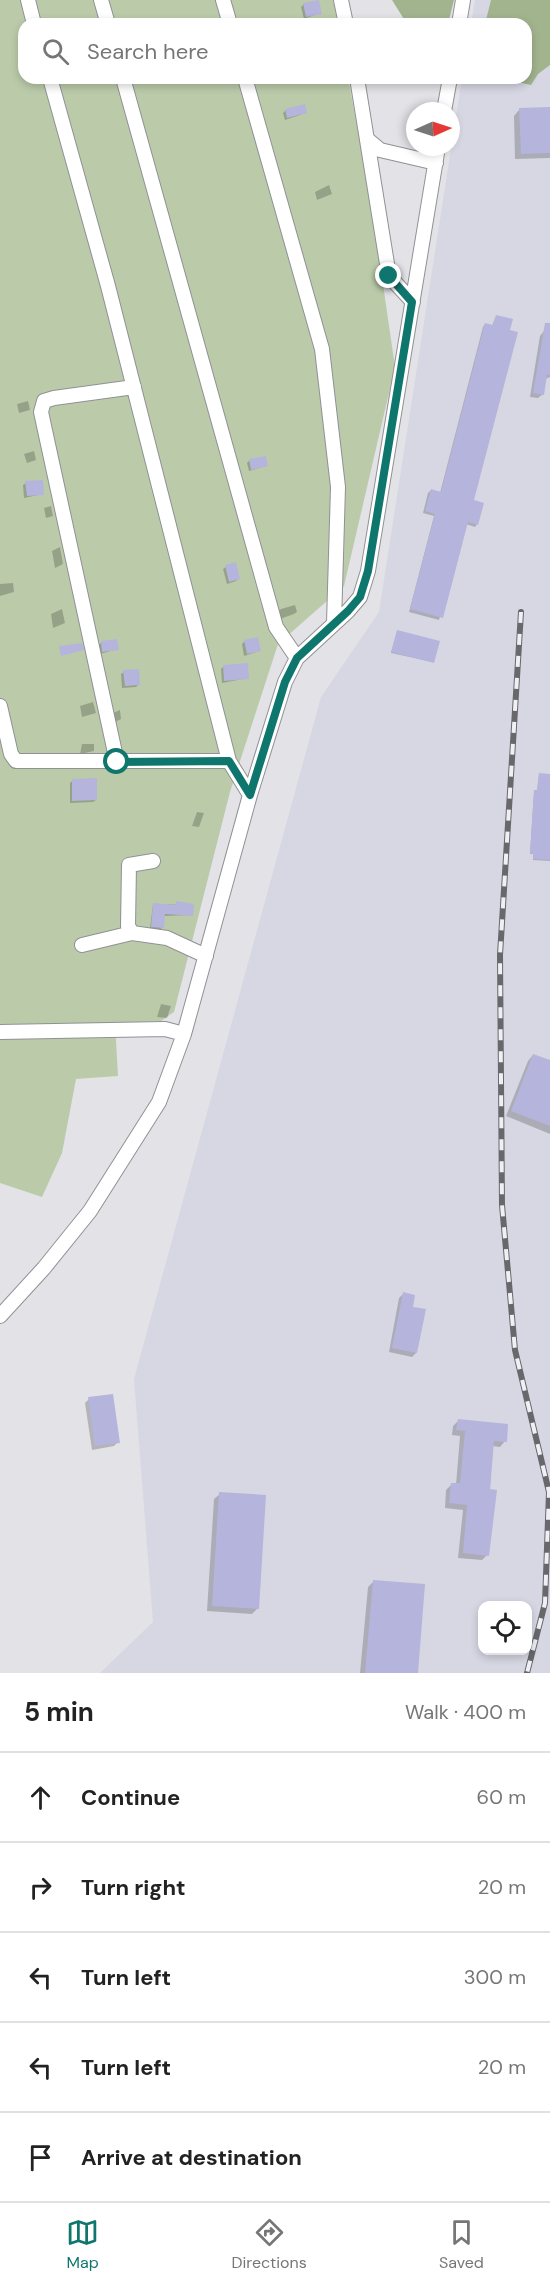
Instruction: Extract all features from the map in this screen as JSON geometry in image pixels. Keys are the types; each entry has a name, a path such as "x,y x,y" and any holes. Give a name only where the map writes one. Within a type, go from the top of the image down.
{"street":[{"path":"28,0 32,18"},
{"path":"101,0 106,18"},
{"path":"223,0 228,18"},
{"path":"341,0 345,18"},
{"path":"460,18 463,0"},
{"path":"52,84 134,387 229,761 250,795"},
{"path":"125,84 276,627 297,658"},
{"path":"247,84 322,349 338,488 334,623"},
{"path":"358,84 389,276 412,302"},
{"path":"446,102 449,84"},
{"path":"368,140 380,150 435,164"},
{"path":"0,1316 44,1268 90,1211 159,1102 184,1034 250,795 285,682 297,658 360,597 368,571 436,156"},
{"path":"117,762 41,412 44,401 54,398 134,387"},
{"path":"0,706 11,754 16,761 229,761"},
{"path":"132,933 128,926 129,865 153,861"},
{"path":"82,945 132,933 167,938 206,956"},
{"path":"0,1032 165,1029 184,1034"}],"shaded area":[{"path":"475,0 550,0 550,1673 100,1673 153,1622 134,1379 321,697 379,612 450,156 460,156 458,102 461,84 532,84 532,18 472,18"}],"green space":[{"path":"0,0 333,0 337,18 18,18 18,84 349,84 370,195 395,367 344,586 278,644 230,792 174,1012 161,1021 115,1023 118,1076 76,1079 62,1153 42,1197 0,1183"},
{"path":"392,0 454,0 450,18 403,18"},
{"path":"491,0 550,0 550,65 538,74 532,83 532,18 486,18"}],"building":[{"path":"319,0 322,14 306,17 303,3"},
{"path":"305,104 307,113 287,118 285,109"},
{"path":"550,107 550,153 521,154 519,108"},
{"path":"496,315 513,319 510,330 518,332 474,500 484,503 478,525 468,522 443,618 410,609 435,514 425,511 431,489 441,492 485,323 493,325"},
{"path":"545,323 550,323 550,375 547,375 544,395 533,393"},
{"path":"266,456 268,466 251,470 249,459"},
{"path":"43,480 44,495 27,496 25,481"},
{"path":"236,562 240,579 229,582 225,565"},
{"path":"397,630 440,641 434,663 391,652"},
{"path":"258,637 261,651 247,654 244,640"},
{"path":"117,639 119,650 102,652 101,641"},
{"path":"82,643 84,650 61,656 59,646"},
{"path":"248,663 249,679 224,681 223,665"},
{"path":"139,669 140,685 125,686 123,670"},
{"path":"539,773 550,774 550,860 533,859 533,854 530,853 534,790 537,790"},
{"path":"97,778 97,800 72,801 72,779"},
{"path":"176,901 194,904 193,916 165,914 164,928 151,927 153,903 176,905"},
{"path":"533,1054 550,1060 550,1126 511,1111"},
{"path":"403,1292 415,1295 413,1307 426,1309 417,1353 392,1348"},
{"path":"113,1394 120,1443 95,1446 88,1397"},
{"path":"458,1419 508,1424 507,1442 494,1441 490,1489 497,1490 489,1556 463,1553 467,1505 449,1503 451,1483 460,1483 465,1431 456,1430"},
{"path":"219,1492 266,1495 259,1609 212,1606"},
{"path":"373,1580 425,1584 418,1673 365,1673"}],"railway":[{"path":"521,612 500,955 502,1205 515,1350 549,1492 545,1603 527,1673"}],"route":[{"path":"117,762 229,761 250,795 285,682 297,658 360,597 368,571 412,302 389,276"}]}
